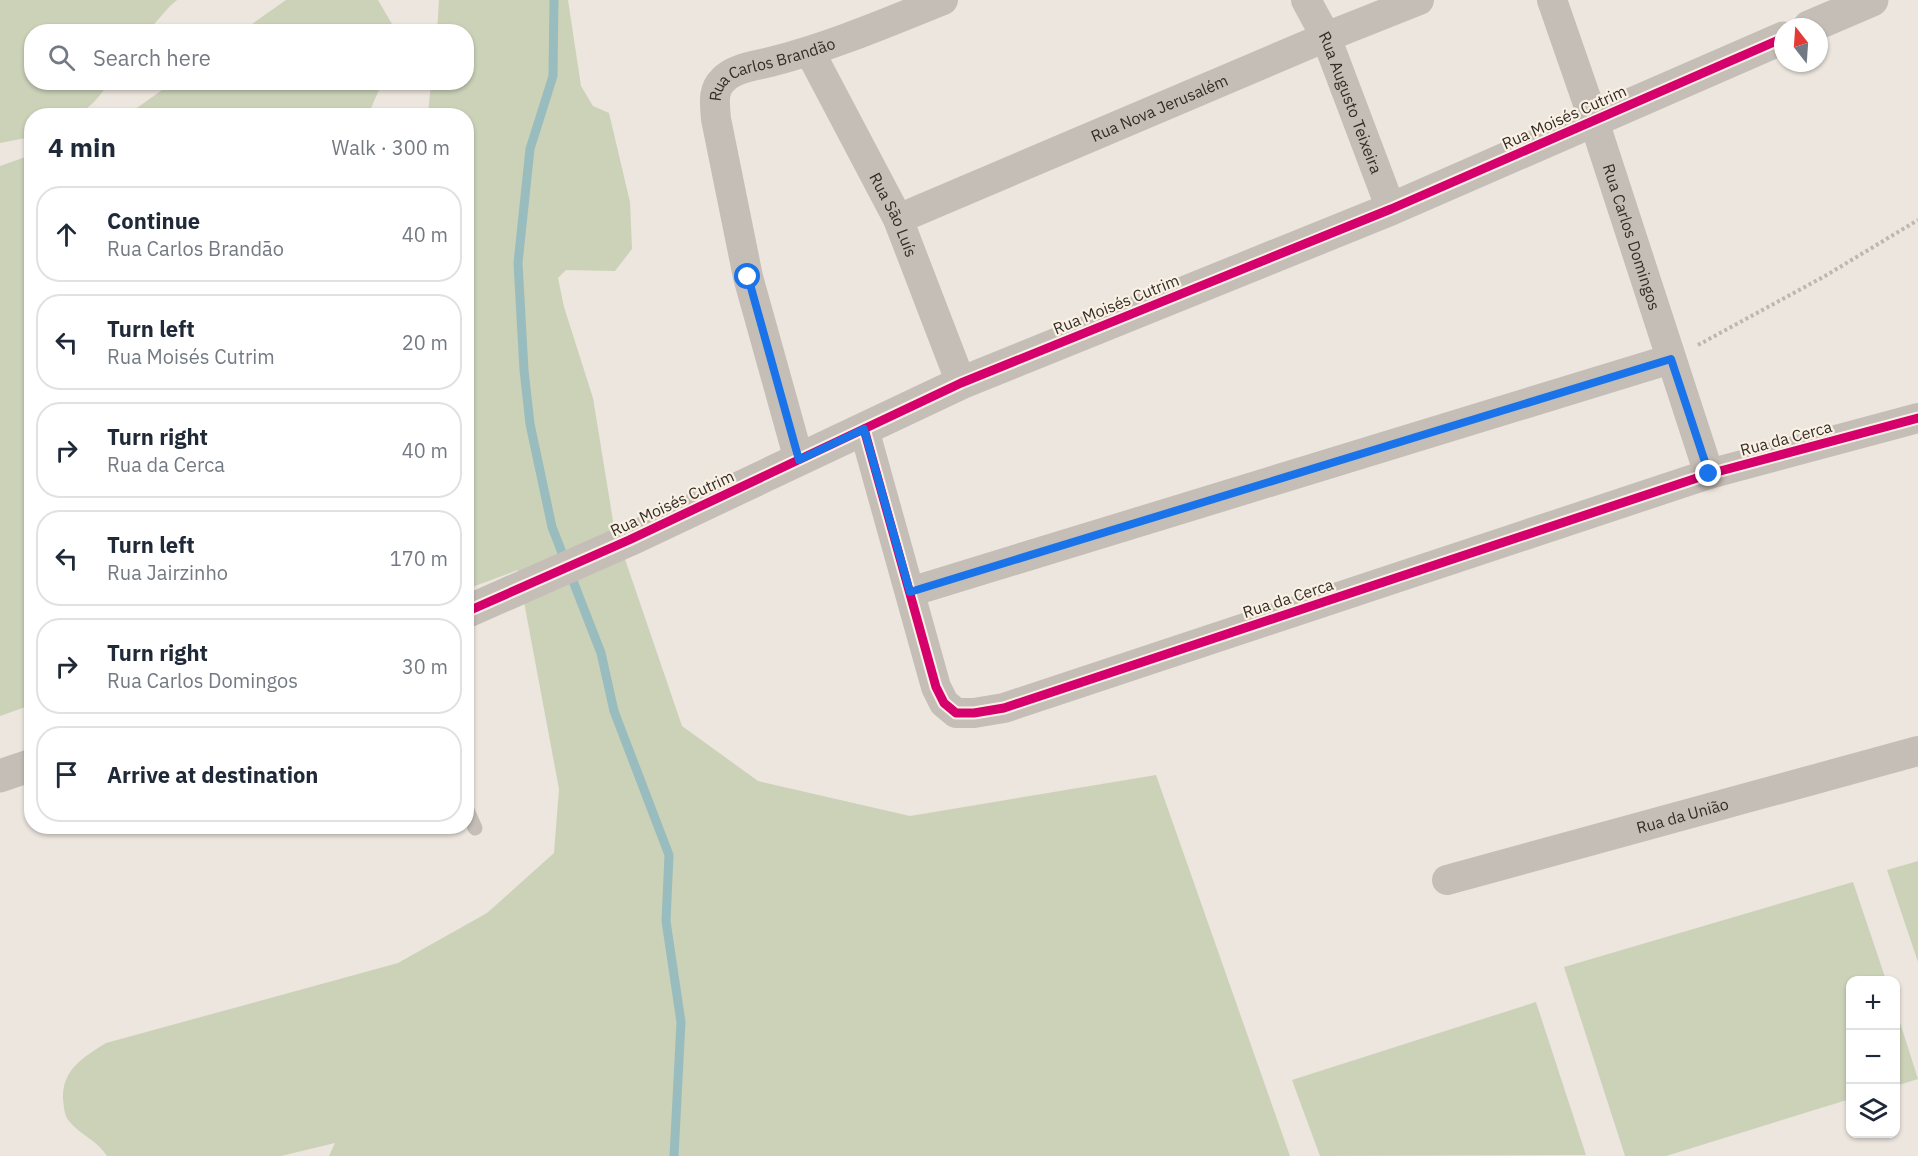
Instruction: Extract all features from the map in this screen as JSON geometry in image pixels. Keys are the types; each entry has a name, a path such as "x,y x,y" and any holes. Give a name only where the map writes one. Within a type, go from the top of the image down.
{"street":[{"name":"Rua Carlos Brandão","path":"799,460 748,277 716,119 717,87 725,77 740,70 810,52 943,0"},
{"name":"Rua Augusto Teixeira","path":"1306,0 1326,37 1391,209"},
{"name":"Rua Nova Jerusalém","path":"898,219 1326,37 1419,0"},
{"name":"Rua Carlos Domingos","path":"1552,0 1594,121 1709,474"},
{"path":"1828,19 1872,0"},
{"name":"Rua Moisés Cutrim","path":"474,609 629,540 961,383 1391,209 1774,43"},
{"name":"Rua São Luís","path":"810,52 898,219 961,383"},
{"path":"910,592 1671,359"},
{"name":"Rua da Cerca","path":"864,429 936,687 944,704 956,713 974,713 1004,708 1709,474 1918,418"},
{"name":"Rua da União","path":"1447,880 1918,751"},
{"path":"0,776 24,768"}],"path":[{"path":"1671,359 1825,276 1918,220"}],"green space":[{"path":"0,0 177,0 154,24 24,24 24,90 104,90 87,108 24,108 24,138 0,143"},
{"path":"286,0 378,0 392,24 252,24"},
{"path":"439,0 568,0 581,86 593,106 609,113 630,202 632,249 615,271 566,270 558,278 564,307 593,398 614,527 682,726 758,781 910,816 1156,775 1290,1156 329,1156 335,1143 281,1156 107,1156 67,1119 63,1099 66,1080 70,1072 82,1059 106,1043 398,963 487,913 554,853 559,789 518,570 474,586 474,108 429,108 430,90 474,90 474,24 437,24"},
{"path":"162,90 379,90 371,108 137,108"},
{"path":"24,157 24,707 0,716 0,166"},
{"path":"1918,861 1918,962 1887,870"},
{"path":"1853,882 1885,976 1846,976 1846,1100 1666,1156 1625,1156 1564,967"},
{"path":"1536,1002 1586,1155 1320,1156 1292,1080"},
{"path":"1900,1023 1918,1079 1900,1085"}],"waterway":[{"path":"554,0 553,76 530,149 518,263 524,370 530,424 552,527 601,653 614,711 669,855 666,921 681,1022 674,1156"}],"cycle path":[{"path":"474,608 629,540 961,383 1391,209 1774,42"},
{"path":"864,429 936,687 944,703 956,713 974,713 1004,708 1709,474 1918,418"}],"route":[{"path":"748,277 799,460 864,429 910,592 1671,359 1709,474"}]}
